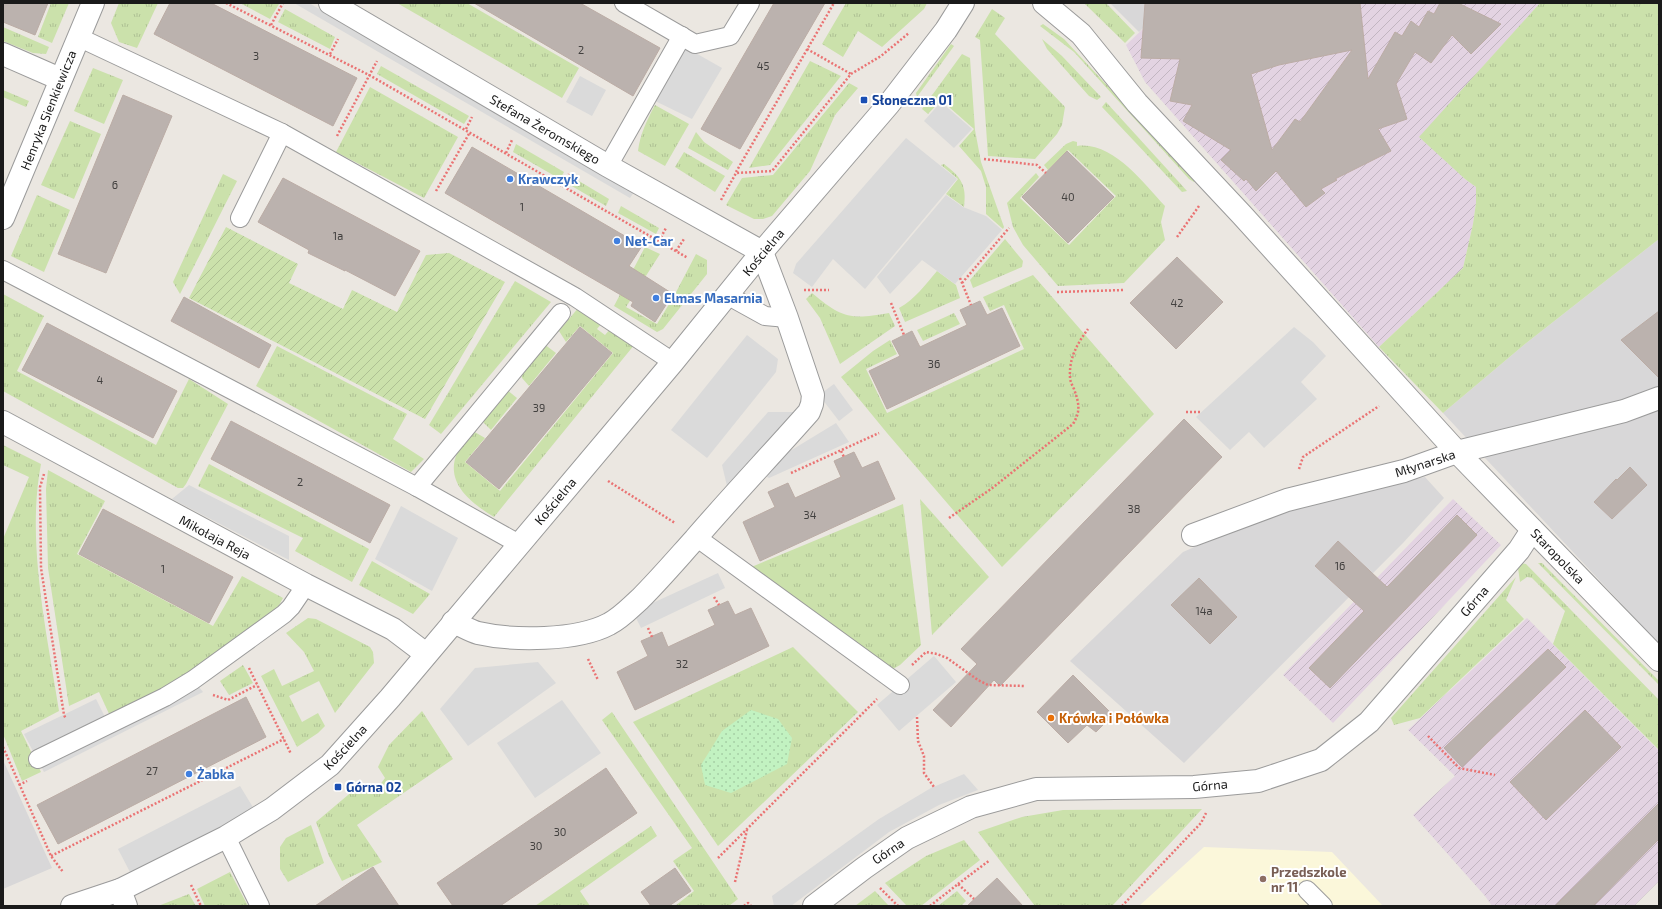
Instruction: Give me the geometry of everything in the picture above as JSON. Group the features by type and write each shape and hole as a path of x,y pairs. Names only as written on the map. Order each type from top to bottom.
{"street":[{"name":"Henryka Sienkiewicza","path":"3,218 93,3"},
{"name":"Stefana Żeromskiego","path":"330,3 608,166 762,252"},
{"name":"Kościelna","path":"72,906 123,898 272,809 330,765 390,698 673,362 762,252 889,104 946,30 963,3"},
{"name":"Staropolska","path":"1044,3 1080,34 1137,103 1242,215 1457,452 1659,660"},
{"path":"3,54 60,79"},
{"path":"453,622 477,633 507,638 549,637 578,634 607,625 623,615 663,576 696,537 804,418 812,404 812,395 788,318 762,252"},
{"name":"Młynarska","path":"1194,535 1287,500 1404,471 1457,452 1624,411 1659,398"},
{"name":"Mikołaja Reja","path":"3,422 306,585 393,629 426,654"},
{"name":"Górna","path":"814,906 907,838 971,808 1036,789 1194,786 1258,781 1321,760 1369,722 1519,550 1532,530"}],"lane":[{"path":"624,3 695,44 730,36 750,3"},
{"path":"608,166 682,36"},
{"path":"78,38 282,133 575,297 673,362"},
{"path":"240,218 282,133"},
{"path":"3,270 417,487 519,544"},
{"path":"727,295 765,316 788,318"},
{"path":"417,487 561,313"},
{"path":"696,537 900,685"},
{"path":"38,759 165,697 284,614 306,585"},
{"path":"226,837 260,906"},
{"path":"1307,890 1323,906"}],"path":[{"path":"226,3 330,54 369,75 466,129 688,258"},
{"path":"271,25 283,3"},
{"path":"736,173 834,3"},
{"path":"330,54 340,36"},
{"path":"807,49 851,74"},
{"path":"325,158 379,58"},
{"path":"466,129 474,115"},
{"path":"424,213 470,132"},
{"path":"506,153 513,138"},
{"path":"984,159 1037,165 1046,173"},
{"path":"562,185 570,172"},
{"path":"1177,236 1202,202"},
{"path":"659,241 667,226"},
{"path":"962,283 1009,228"},
{"path":"676,251 684,239"},
{"path":"960,278 971,305"},
{"path":"801,290 829,290"},
{"path":"1057,292 1125,290"},
{"path":"891,303 904,335"},
{"path":"949,518 991,489 1073,424 1079,414 1077,398 1070,378 1071,363 1073,353 1078,342 1088,329"},
{"path":"1287,500 1303,457 1385,402"},
{"path":"1186,412 1201,412"},
{"path":"788,475 880,433"},
{"path":"53,449 40,487 41,568 64,715 77,740"},
{"path":"841,451 844,457"},
{"path":"608,481 696,537"},
{"path":"714,597 719,605"},
{"path":"647,628 652,637"},
{"path":"239,646 291,754"},
{"path":"926,652 947,658 988,686 1025,686"},
{"path":"718,858 864,711"},
{"path":"917,716 918,741 924,756 924,773 934,787"},
{"path":"1428,736 1459,768 1495,775"},
{"path":"51,856 284,739"},
{"path":"3,746 51,856 63,872"},
{"path":"1122,906 1201,823 1223,784"},
{"path":"734,882 747,829"},
{"path":"930,906 990,860"},
{"path":"875,883 898,906"},
{"path":"958,884 974,899"},
{"path":"191,885 201,906"},
{"path":"744,906 748,903 751,906"}],"shaded area":[{"path":"294,3 309,3 634,192 630,198"},
{"path":"1110,3 1169,3 1139,32"},
{"path":"1170,3 1540,3 1420,137 1465,179 1476,187 1476,203 1473,224 1463,268 1379,347 1145,82 1126,45"},
{"path":"678,43 722,68 692,119 647,97"},
{"path":"580,76 606,90 592,116 566,102"},
{"path":"941,102 972,129 954,148 924,121"},
{"path":"906,138 957,179 865,289 833,259 812,287 793,273 796,264"},
{"path":"946,195 963,207 986,216 1002,230 955,284 922,260 890,294 877,277"},
{"path":"1659,239 1659,644 1443,413 1525,344"},
{"path":"1294,327 1313,342 1326,356 1301,382 1317,399 1264,448 1249,432 1230,450 1196,417"},
{"path":"747,335 778,359 776,372 707,458 671,430"},
{"path":"834,384 853,410 839,421 819,395"},
{"path":"768,412 794,412 727,486 722,465"},
{"path":"836,423 849,442 769,478 757,471"},
{"path":"1425,477 1444,498 1403,543 1184,763 1070,661 1183,552 1272,513"},
{"path":"189,485 289,536 289,560 172,499"},
{"path":"1453,499 1501,545 1333,723 1283,675"},
{"path":"401,506 458,538 432,591 375,559"},
{"path":"718,573 725,588 641,628 633,612"},
{"path":"1527,618 1659,751 1659,881 1634,906 1492,906 1485,896 1413,815 1455,776 1408,730"},
{"path":"934,656 956,682 899,731 877,705"},
{"path":"538,662 556,683 468,746 440,709 475,668"},
{"path":"193,680 203,692 44,772 24,734 96,699 109,725"},
{"path":"562,700 601,753 535,798 497,743"},
{"path":"3,760 52,868 3,889"},
{"path":"964,774 978,790 939,805 889,832 791,906 774,906 772,896 879,819 931,788"},
{"path":"240,786 254,809 131,874 118,849"},
{"name":"Przedszkole nr 11","path":"1204,847 1332,852 1383,906 1139,906"}],"green space":[{"path":"51,3 69,3 52,43 38,37"},
{"path":"119,3 158,3 137,48 119,42 111,23"},
{"path":"240,3 276,3 279,4 270,19"},
{"path":"397,3 467,3 579,68 562,98"},
{"path":"846,3 927,3 924,9 882,47 858,31 843,57 822,44"},
{"path":"1084,3 1106,3 1135,33 1125,43"},
{"path":"1540,3 1659,3 1659,239 1525,344 1443,413 1379,347 1463,268 1473,224 1476,203 1476,187 1465,179 1419,137"},
{"path":"285,9 335,37 330,49 278,22"},
{"path":"992,9 1005,18 995,34 1065,107 1062,125 1057,134 1035,159 988,156 980,40 975,37"},
{"path":"1043,24 1064,39 1195,180 1194,182 1189,179 1074,52 1040,26"},
{"path":"3,27 49,47 46,54 33,53 3,41"},
{"path":"1042,39 1062,56 1101,97 1097,100 1089,96 1047,49"},
{"path":"951,44 954,46 917,97 916,93"},
{"path":"962,54 970,58 975,130 981,162 1004,227 1003,229 986,214 986,187 981,171 959,146 974,129 941,100 928,114 922,109"},
{"path":"810,61 841,76 770,165 749,168"},
{"path":"381,66 469,116 464,124 377,74"},
{"path":"93,68 123,80 104,124 74,111"},
{"path":"849,83 858,88 835,115 810,171 772,216 763,219 754,219 726,205 742,178 773,175"},
{"path":"370,87 458,137 424,198 336,152"},
{"path":"3,90 29,101 26,107 3,97"},
{"path":"1106,102 1187,191 1182,192 1102,107"},
{"path":"655,105 689,124 665,166 638,151 642,133"},
{"path":"70,121 101,134 74,199 41,185"},
{"path":"696,132 704,142 733,162 728,170 688,148"},
{"path":"1073,141 1077,142 1077,146 1090,146 1103,150 1115,157 1137,176 1165,206 1161,222 1165,240 1124,283 1058,286 1023,245 1013,227 1007,203 1036,173 1039,177 1020,198 1069,245 1116,196 1068,150 1048,170 1044,165 1066,144"},
{"path":"516,144 564,172 560,179 513,152"},
{"path":"684,152 725,176 715,192 675,167"},
{"path":"944,164 955,173 962,182 965,193 964,207 946,194 958,179 941,165"},
{"path":"223,174 237,181 180,294 173,282"},
{"path":"574,178 609,199 606,206 570,185"},
{"path":"37,195 70,210 44,272 11,256"},
{"path":"621,206 659,228 656,234 618,213"},
{"path":"226,227 298,264 289,283 343,309 352,290 397,312 426,255 449,253 505,282 425,419 189,298"},
{"path":"1005,239 1023,261 1022,267 973,288 970,280"},
{"path":"645,247 660,254 626,307 657,324 674,296 696,254 707,260 707,274 663,329 657,332 614,306"},
{"path":"937,271 956,285 960,298 905,322 899,308 915,296"},
{"path":"1033,275 1154,414 1002,567 841,377 873,351 890,340 897,354 866,369 887,413 1024,349 1004,305 990,311 983,297"},
{"path":"515,281 551,302 441,434 429,425"},
{"path":"812,293 831,308 847,315 865,316 889,313 895,326 840,364 820,318 806,299"},
{"path":"3,294 44,316 17,371 156,445 189,379 228,404 183,488 178,488 3,391"},
{"path":"579,307 602,323 597,329 605,335 611,328 635,344 494,517 469,498 457,482 454,472 454,462 458,451 473,431 485,438 465,462 500,491 613,353 580,326 566,342 559,331"},
{"path":"954,313 960,324 923,341 917,330"},
{"path":"544,344 556,353 529,386 522,378 521,373"},
{"path":"277,346 407,414 393,439 424,459 411,472 256,386"},
{"path":"507,390 517,398 491,430 482,421"},
{"path":"3,445 41,464 37,494 37,556 44,619 59,711 21,731 41,772 22,781 3,734 3,539 29,477 3,465"},
{"path":"209,464 369,549 352,582 295,551 303,538 198,486"},
{"path":"48,470 105,501 77,554 213,626 242,576 283,598 277,609 184,676 110,716 99,692 69,706 48,568 46,489"},
{"path":"920,499 989,577 932,635"},
{"path":"903,504 921,645 900,665 893,669 749,568"},
{"path":"372,561 430,594 413,614 359,585"},
{"path":"1520,563 1526,564 1659,700 1659,750 1553,644 1565,611 1532,578 1527,577 1520,582 1518,568"},
{"path":"1538,563 1542,563 1659,681 1659,685"},
{"path":"1516,577 1506,600 1524,619 1420,718 1394,725 1391,718"},
{"path":"308,618 316,619 370,647 373,652 374,663 335,713 319,681 289,696 302,722 318,713 325,726 318,733 297,747 261,676 274,669 282,686 314,671 304,652 286,633"},
{"path":"793,647 858,712 718,846 633,722"},
{"path":"243,665 253,683 229,695 220,681"},
{"path":"751,710 778,719 792,738 787,764 731,793 705,785 701,765 722,731"},
{"path":"422,711 453,759 357,825 382,862 342,881 329,856 316,822 361,784 373,794 385,778 378,767 389,745"},
{"path":"612,712 738,899 729,906 675,906 694,891 673,861 692,848 602,720"},
{"path":"1202,809 1112,906 1035,906 978,832 1022,817 1063,810"},
{"path":"311,825 324,863 288,882 280,869 280,847 286,838"},
{"path":"651,826 657,836 580,891 590,906 535,906"},
{"path":"964,840 980,860 921,906 907,906 885,883 926,856"},
{"path":"230,872 248,906 205,906 197,889"},
{"path":"875,891 889,906 855,906"},
{"path":"957,891 966,901 961,906 938,906"},
{"path":"189,894 196,906 158,906"}],"building":[{"path":"3,3 48,3 35,35 3,22"},
{"path":"170,3 211,3 357,78 333,126 154,34"},
{"path":"474,3 580,3 660,48 633,96"},
{"path":"774,3 825,3 740,149 701,129"},
{"path":"1145,3 1360,3 1368,79 1395,32 1402,36 1411,21 1419,27 1428,11 1434,14 1440,3 1458,3 1501,24 1471,54 1452,35 1431,63 1415,52 1396,84 1407,119 1378,129 1391,151 1335,179 1337,180 1321,189 1325,193 1306,207 1276,171 1256,191 1246,179 1244,181 1221,160 1231,150 1183,121 1192,105 1170,101 1180,59 1141,58","holes":["1352,50 1300,122 1295,119 1272,150 1251,74 1279,65"]},
{"path":"123,95 172,116 106,273 58,254"},
{"path":"472,147 642,246 629,266 673,294 655,322 631,306 633,302 445,193"},
{"path":"1067,151 1114,197 1068,243 1022,197"},
{"path":"283,178 420,251 395,296 308,253 309,250 258,222"},
{"path":"1177,257 1223,302 1176,349 1130,303"},
{"path":"184,297 271,345 259,368 171,321"},
{"path":"980,301 987,315 1002,308 1020,346 887,409 869,371 900,356 892,341 912,331 920,347 967,325 960,310"},
{"path":"1659,311 1659,378 1621,340"},
{"path":"47,323 177,391 153,438 22,370"},
{"path":"580,327 612,353 499,489 466,462"},
{"path":"1184,419 1222,457 1000,686 994,680 951,727 933,710 977,664 961,649"},
{"path":"231,421 390,505 370,543 211,459"},
{"path":"854,452 862,468 878,461 895,499 760,561 743,522 775,507 768,492 788,483 795,498 841,477 834,461"},
{"path":"1630,467 1647,485 1612,519 1594,502"},
{"path":"103,509 233,577 209,623 79,554"},
{"path":"1457,515 1477,535 1330,688 1309,668 1364,611 1315,566 1338,541 1387,587"},
{"path":"1199,578 1237,617 1210,644 1171,605"},
{"path":"728,601 735,615 751,608 769,646 635,710 617,672 648,656 641,641 662,632 668,647 715,625 708,610"},
{"path":"1548,649 1566,667 1462,767 1444,748"},
{"path":"1073,675 1113,715 1096,732 1087,725 1068,743 1037,712"},
{"path":"246,697 266,737 58,844 37,805"},
{"path":"1585,710 1621,747 1546,820 1510,782"},
{"path":"606,768 637,813 500,906 453,906 437,883"},
{"path":"1659,803 1659,839 1593,906 1555,906"},
{"path":"373,867 399,906 315,906"},
{"path":"675,868 691,891 669,906 651,906 641,892"},
{"path":"997,878 1023,906 967,906"}],"place":[{"name":"Słoneczna 01","path":"864,100"},
{"name":"Krawczyk","path":"510,179"},
{"name":"Net-Car","path":"617,241"},
{"name":"Elmas Masarnia","path":"656,298"},
{"name":"Krówka i Połówka","path":"1051,718"},
{"name":"Żabka","path":"189,774"},
{"name":"Górna 02","path":"338,787"},
{"name":"Przedszkole nr 11","path":"1263,879"}]}
